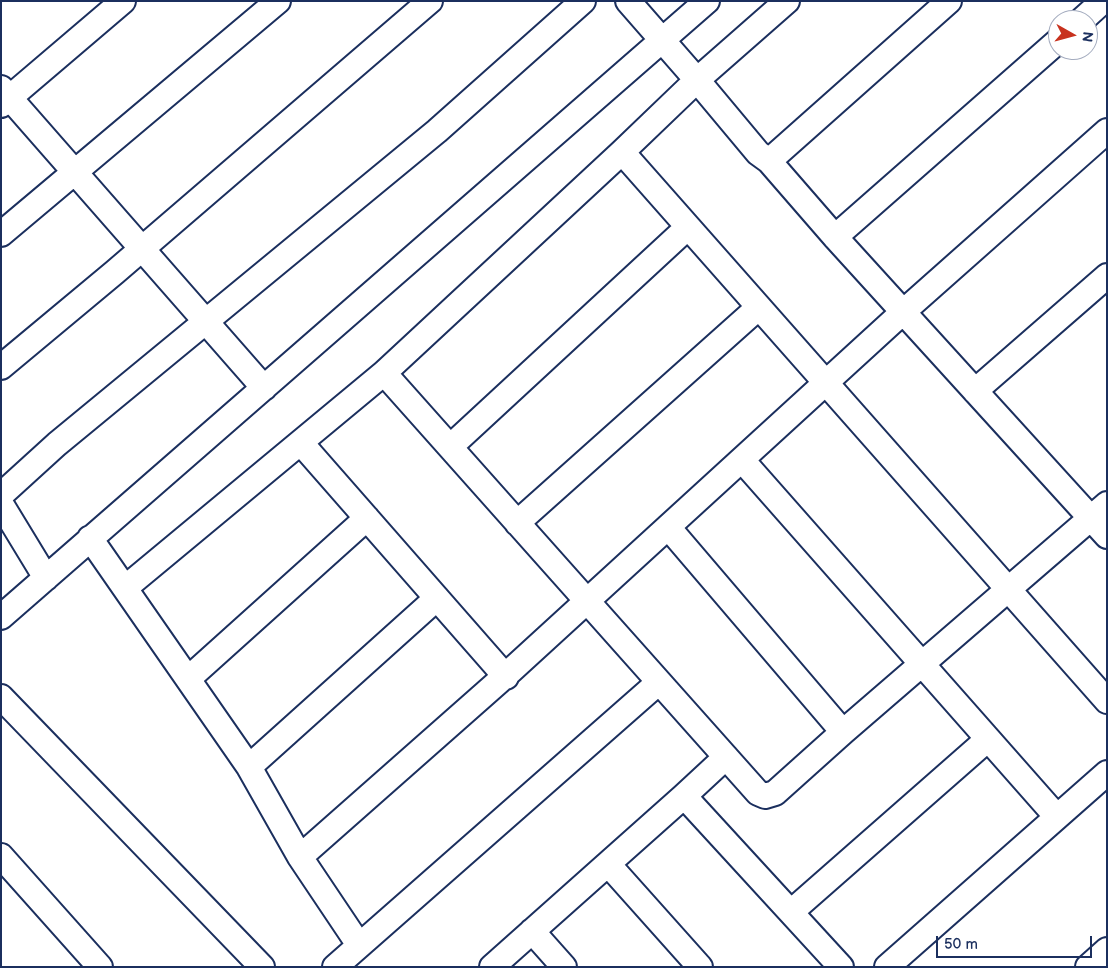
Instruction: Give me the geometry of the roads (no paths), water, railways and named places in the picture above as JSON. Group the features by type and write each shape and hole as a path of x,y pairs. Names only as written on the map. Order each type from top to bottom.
{"street":[{"path":"124,1 4,97 76,173 264,388"},
{"path":"1,234 76,173 278,1"},
{"path":"1,368 430,1"},
{"path":"1,494 58,444 437,131 583,1"},
{"path":"628,1 758,153 769,161 835,237 975,391 1099,511 1107,536"},
{"path":"1,617 706,1"},
{"path":"125,588 384,373 697,80 787,1"},
{"path":"769,161 949,1"},
{"path":"1093,10 1103,1"},
{"path":"835,237 1048,50"},
{"path":"300,857 506,677 903,312 1107,131"},
{"path":"622,152 1107,701"},
{"path":"450,447 688,227"},
{"path":"975,391 1107,276"},
{"path":"517,523 759,307"},
{"path":"384,373 758,793 765,796 775,793 1099,511"},
{"path":"301,442 506,677"},
{"path":"742,460 1057,817"},
{"path":"1,504 46,578"},
{"path":"188,678 367,518"},
{"path":"668,527 843,732"},
{"path":"90,538 249,767 300,857 359,945"},
{"path":"249,767 437,598"},
{"path":"335,967 659,682"},
{"path":"1,697 262,967"},
{"path":"791,912 988,739"},
{"path":"492,967 726,757"},
{"path":"888,967 1107,773"},
{"path":"684,796 840,967"},
{"path":"1,856 100,967"},
{"path":"608,864 700,967"},
{"path":"532,931 564,967"},
{"path":"1088,967 1107,950"}]}
